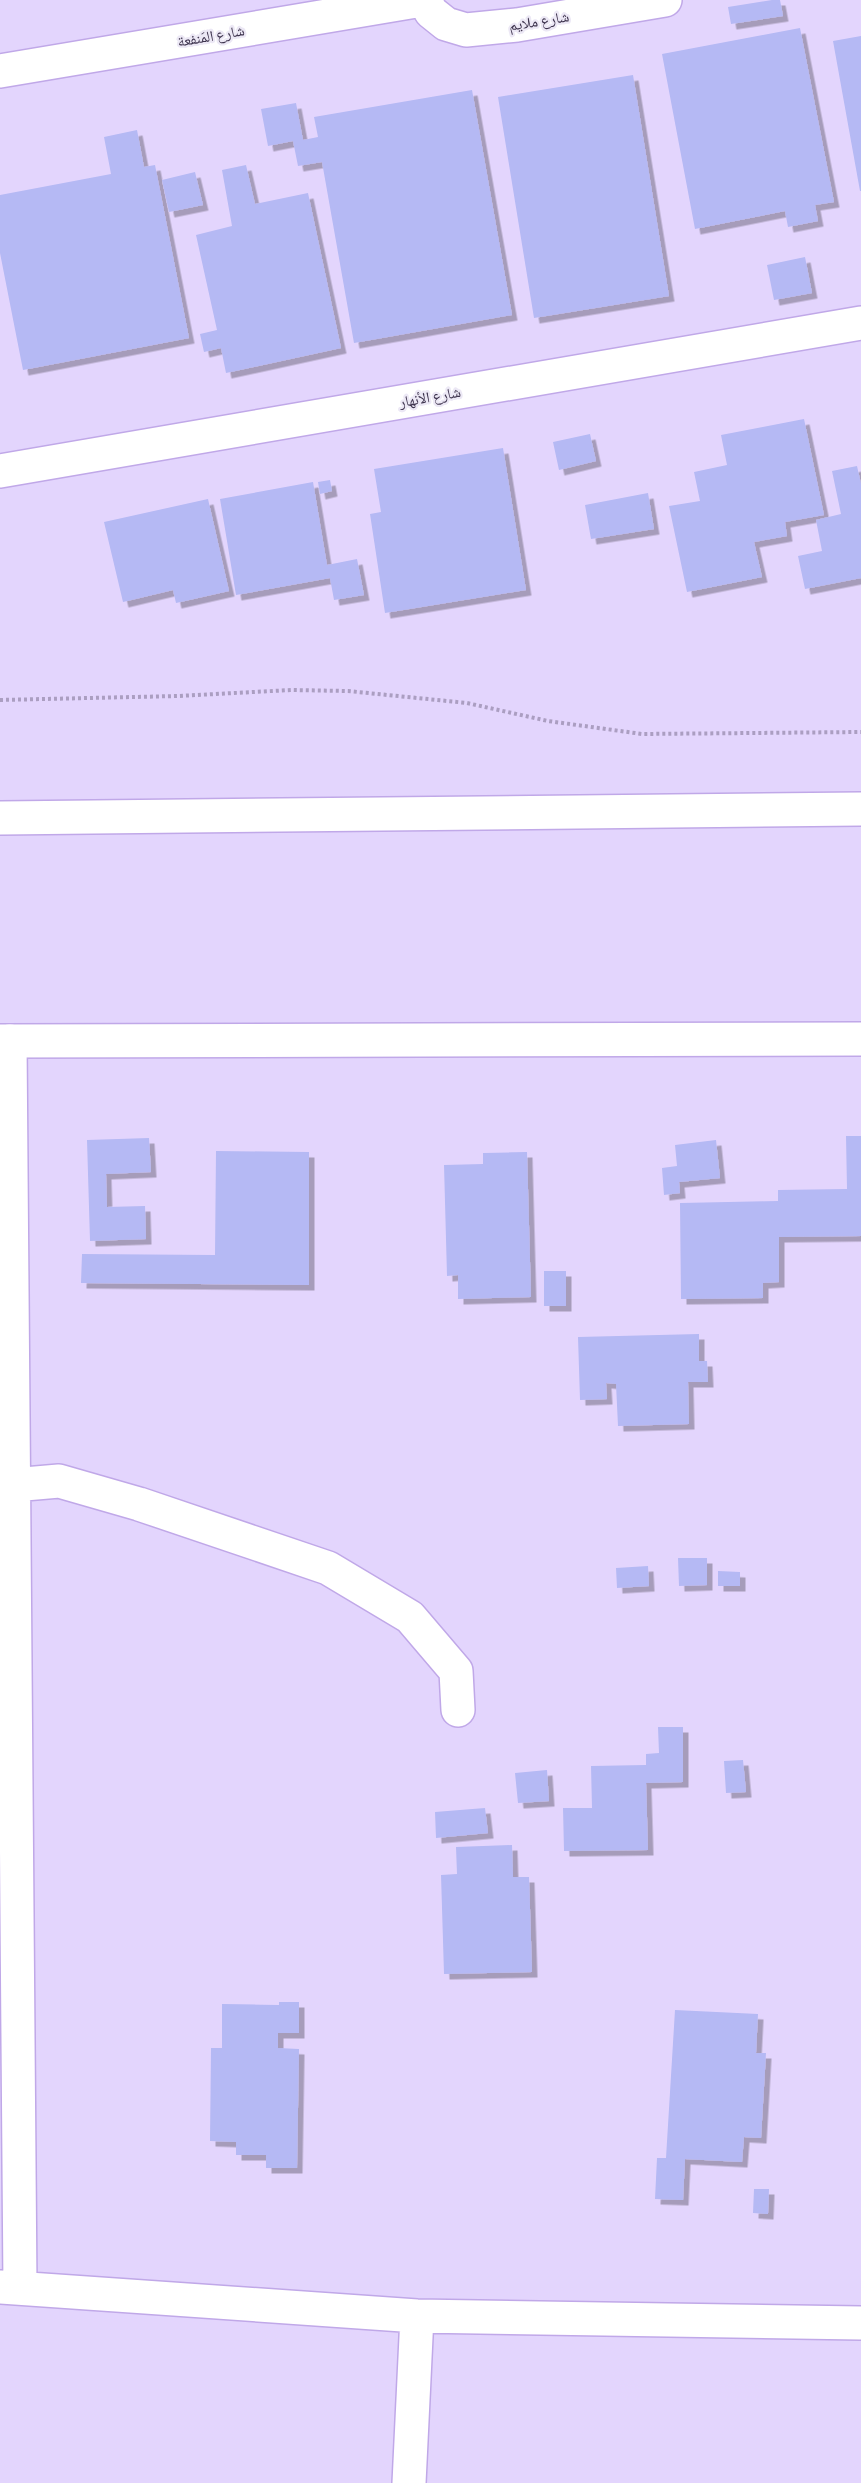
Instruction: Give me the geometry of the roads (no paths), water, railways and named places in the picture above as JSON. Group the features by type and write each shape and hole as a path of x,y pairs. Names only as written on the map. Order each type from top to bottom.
{"street":[{"name":"شارع ملايم","path":"423,0 431,12 446,24 466,30 517,25 665,0"},
{"name":"شارع المَنفعة","path":"0,71 423,0"},
{"name":"شارع الأنهار","path":"0,471 861,323"},
{"path":"0,818 553,810 861,809"},
{"path":"861,1039 5,1041 13,1485 10,2288 417,2316 861,2323"},
{"path":"13,1485 58,1481 139,1504 244,1542 328,1568 410,1617 456,1671 458,1710"},
{"path":"410,2483 417,2316"}]}
